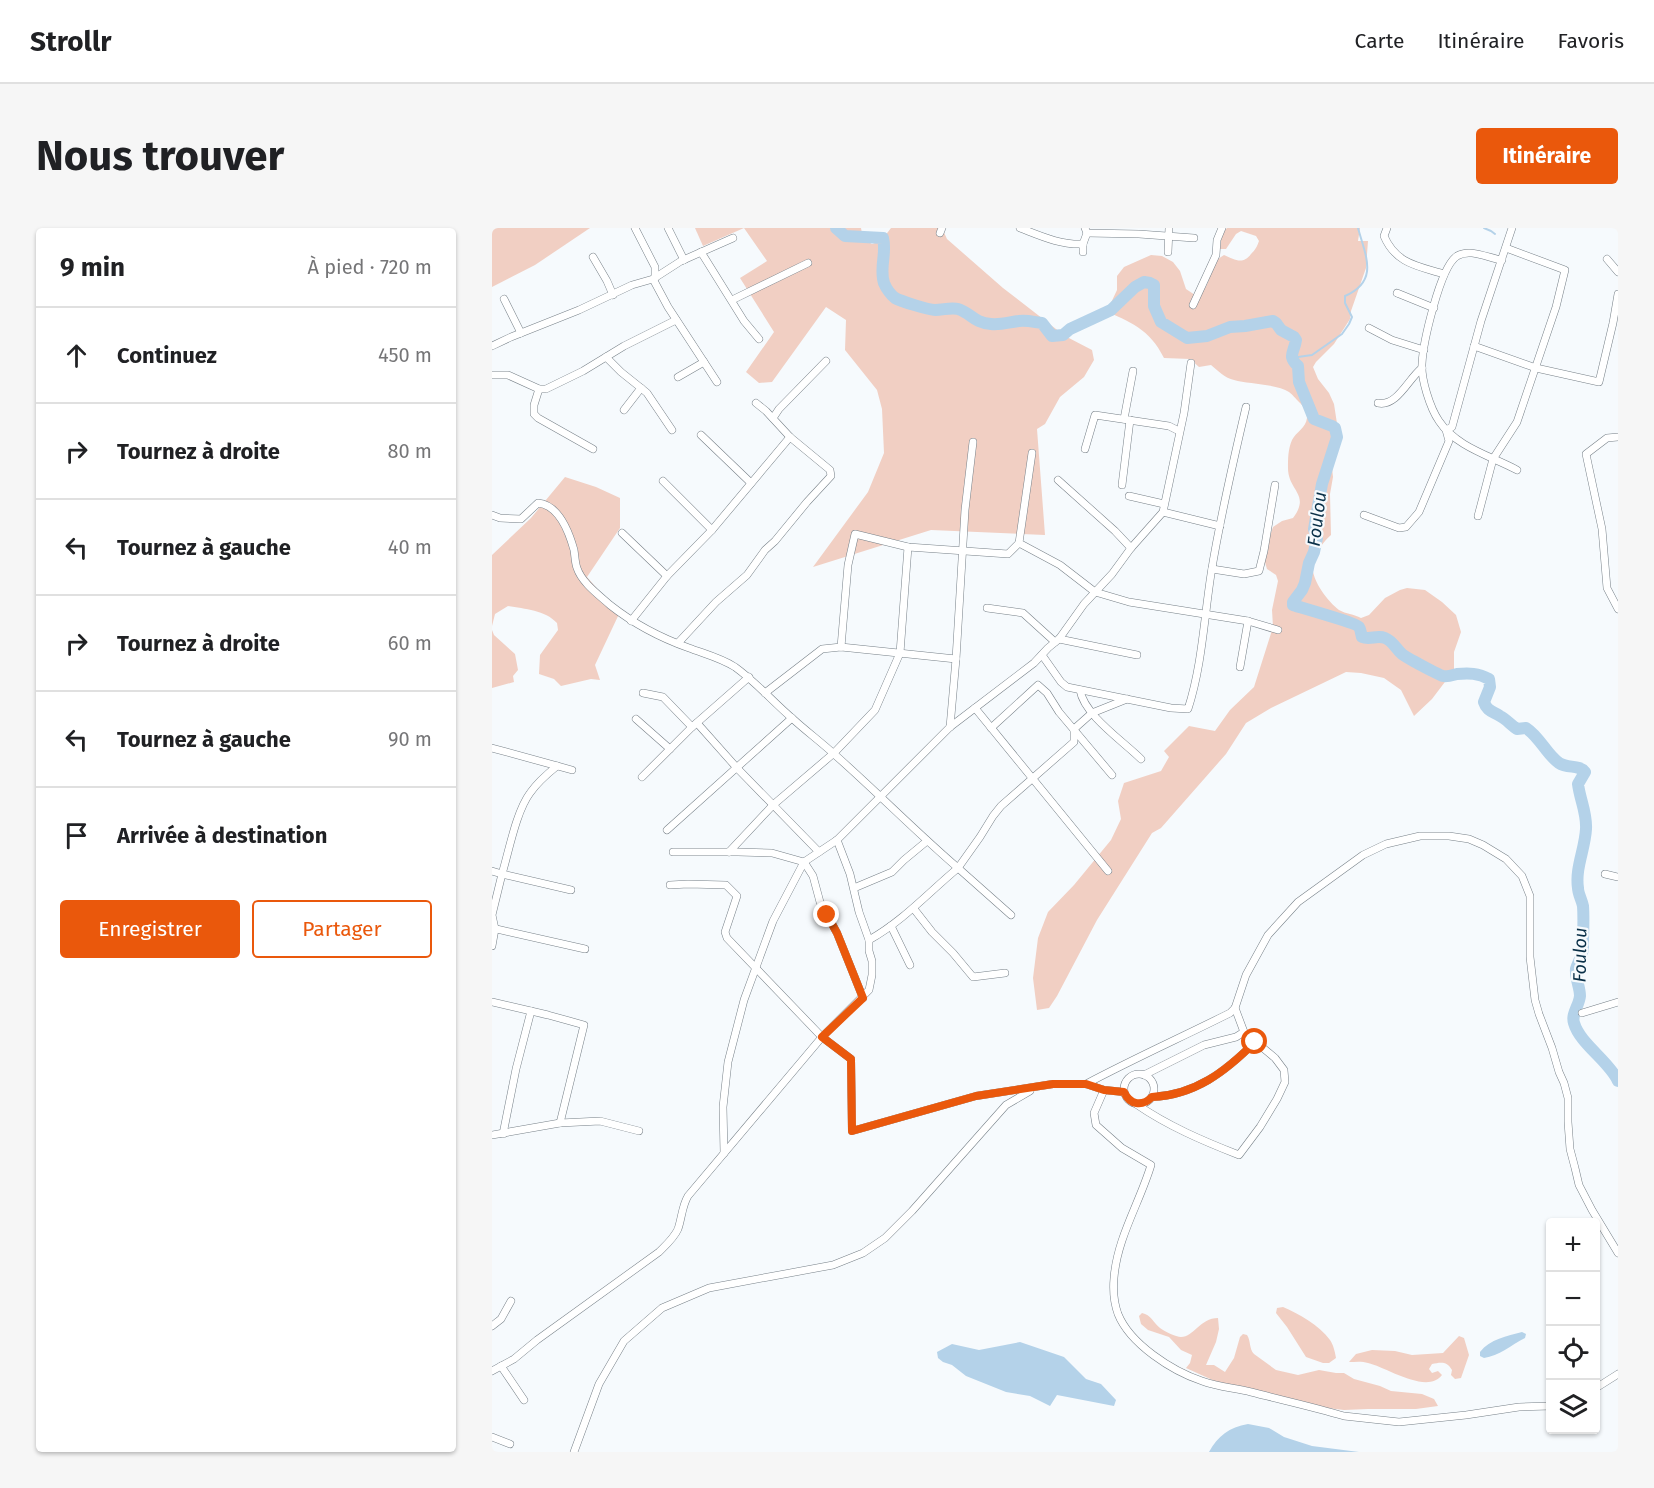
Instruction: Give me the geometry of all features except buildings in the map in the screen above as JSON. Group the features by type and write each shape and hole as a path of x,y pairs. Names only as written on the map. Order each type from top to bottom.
{"street":[{"path":"635,228 655,267 654,278 676,320 717,382"},
{"path":"668,228 684,260"},
{"path":"1020,228 1083,248 1086,230 1169,232 1194,238"},
{"path":"1193,305 1216,255 1217,240 1222,228"},
{"path":"1387,228 1384,236 1389,249 1408,263 1444,274"},
{"path":"1446,430 1452,427 1481,321 1512,228"},
{"path":"1168,252 1169,232"},
{"path":"492,346 632,285 654,278 684,260 733,238"},
{"path":"1478,516 1493,459 1517,422 1556,307 1565,270 1506,248"},
{"path":"702,252 744,321 759,339"},
{"path":"1364,515 1399,528 1406,527 1419,512 1448,445 1449,436 1430,403 1422,368 1439,284 1455,257 1468,252 1502,260"},
{"path":"593,256 613,295"},
{"path":"1607,259 1618,272"},
{"path":"732,300 808,262"},
{"path":"1396,293 1434,308"},
{"path":"1474,346 1536,368 1599,382 1616,324 1618,294"},
{"path":"504,299 520,333"},
{"path":"492,375 508,375 539,389 546,389 676,320"},
{"path":"1369,328 1392,340 1424,350"},
{"path":"606,357 647,393 672,430"},
{"path":"772,418 826,361"},
{"path":"678,377 704,362"},
{"path":"724,1153 723,1107 728,1062 744,1000 773,921 804,862 837,840 950,727 1034,663 1057,640 1164,508 1178,447 1191,363"},
{"path":"1378,403 1386,403 1397,397 1422,368"},
{"path":"1122,486 1127,419 1134,371"},
{"path":"624,411 641,388"},
{"path":"539,389 534,414 593,449"},
{"path":"678,643 716,602 747,575 765,550 831,476 830,470 790,437 756,403"},
{"path":"1042,655 1067,687 1171,708 1188,709 1199,659 1224,504 1246,407"},
{"path":"1085,449 1095,415 1169,426 1179,431"},
{"path":"1446,430 1463,442 1516,470"},
{"path":"701,435 751,483"},
{"path":"631,621 667,576 712,530 790,437"},
{"path":"1618,437 1607,438 1586,454 1602,529 1607,588 1618,609"},
{"path":"950,727 964,510 973,442"},
{"path":"841,647 848,565 855,534 908,547 1008,554 1019,543 1032,453"},
{"path":"1058,480 1131,548"},
{"path":"663,481 712,530"},
{"path":"1212,569 1244,574 1259,571 1275,485"},
{"path":"1129,496 1220,526"},
{"path":"492,515 500,518 521,519 538,503 550,507 558,514 570,538 577,568 583,579 610,605 650,632 718,658 749,677 1011,915"},
{"path":"622,533 667,576"},
{"path":"1019,543 1060,565 1095,592 1129,602 1248,621 1278,630"},
{"path":"729,852 773,805 834,753 875,710 900,653 908,547"},
{"path":"987,608 1023,613 1057,640 1137,655"},
{"path":"1240,667 1248,621"},
{"path":"765,693 822,649 841,647 956,659"},
{"path":"642,777 694,725 749,677"},
{"path":"991,728 1038,685 1047,693 1112,775"},
{"path":"1080,690 1081,699 1092,713 1141,759"},
{"path":"643,693 663,697 694,725 819,852"},
{"path":"869,940 914,909 958,868 1001,806 1074,742 1074,729 1092,713 1127,699"},
{"path":"975,708 1108,871"},
{"path":"667,830 792,718"},
{"path":"636,719 670,749"},
{"path":"492,748 572,770"},
{"path":"492,946 494,929 492,915 521,808 538,783 556,766"},
{"path":"1086,1084 1230,1013 1235,1008 1246,975 1268,935 1298,902 1363,855 1386,844 1420,836 1469,839 1506,859 1522,876 1530,896 1530,957 1533,989 1539,1014 1568,1098 1570,1149 1580,1185 1618,1253"},
{"path":"492,1371 514,1359 659,1252 672,1239 678,1228 683,1204 688,1196 822,1037 869,990 873,975 869,940 859,912 850,874 837,840"},
{"path":"854,888 892,872 927,841"},
{"path":"673,852 772,853 804,862 813,876 820,902 837,933 863,998"},
{"path":"492,871 571,890"},
{"path":"1605,874 1618,877"},
{"path":"670,885 726,885 737,896 725,932 727,938 822,1037 851,1059 852,1131 976,1096 1053,1084 1086,1084 1104,1090 1124,1092"},
{"path":"914,909 973,977 1005,973"},
{"path":"891,926 910,965"},
{"path":"494,929 585,949"},
{"path":"492,1002 584,1026 560,1123"},
{"path":"1582,1013 1618,1002"},
{"path":"1152,1097 1154,1090 1150,1078 1134,1074 1129,1077 1124,1092 1126,1098 1131,1102 1180,1131 1239,1155 1260,1127 1285,1082 1284,1070 1275,1058 1245,1032 1235,1008"},
{"path":"503,1134 531,1011"},
{"path":"1144,1075 1204,1045 1245,1032"},
{"path":"1136,1104 1152,1097 1176,1094 1201,1085 1237,1061 1255,1042"},
{"path":"574,1452 598,1384 624,1341 662,1308 709,1288 833,1264 863,1253 885,1238 912,1211 1006,1105 1038,1087"},
{"path":"1104,1090 1094,1113 1096,1125 1122,1148 1151,1165 1118,1255 1114,1290 1115,1303 1123,1323 1133,1337 1155,1356 1203,1382 1344,1416 1366,1419 1399,1422 1519,1407 1546,1406"},
{"path":"492,1135 560,1123 600,1121 639,1131"},
{"path":"492,1326 501,1319 511,1301"},
{"path":"501,1366 524,1400"},
{"path":"1600,1385 1618,1374"},
{"path":"492,1437 510,1444"}],"shaded area":[{"path":"492,228 590,228 535,265 492,287"},
{"path":"695,228 744,228 703,246"},
{"path":"744,228 861,228 863,239 872,244 881,241 891,228 942,228 947,239 1003,288 1065,336 1092,350 1094,360 1084,377 1060,397 1045,424 1037,429 1045,535 931,530 813,567 868,492 884,453 882,409 877,390 845,350 846,320 826,307 772,382 759,383 746,372 774,332 740,278 767,261"},
{"path":"1227,228 1360,228 1358,241 1368,241 1366,268 1350,319 1334,344 1313,367 1334,404 1338,430 1337,440 1330,450 1333,477 1330,494 1331,535 1320,547 1312,568 1324,595 1334,606 1361,618 1369,615 1385,598 1407,588 1425,590 1442,602 1456,615 1461,632 1454,652 1454,670 1432,699 1414,716 1401,690 1384,678 1346,672 1271,708 1246,723 1226,754 1161,828 1152,833 1097,920 1057,996 1049,1008 1037,1010 1033,978 1038,938 1048,912 1111,840 1121,819 1118,801 1124,783 1161,771 1169,757 1164,751 1189,726 1215,731 1230,710 1254,687 1273,627 1272,610 1278,581 1276,575 1267,569 1263,556 1273,527 1293,518 1300,503 1289,476 1288,458 1292,440 1306,421 1305,409 1284,389 1231,379 1211,365 1199,367 1190,359 1164,358 1145,333 1102,309 1109,307 1117,290 1117,276 1124,267 1151,255 1162,256 1173,262 1180,271 1186,289 1195,295 1206,287 1218,260 1224,255 1235,260 1245,260 1254,251 1259,241 1256,236 1241,231 1236,234 1226,249 1220,249 1222,233"},
{"path":"565,477 620,498 620,528 587,577 619,614 595,665 600,680 591,679 561,686 554,679 539,674 540,655 558,630 557,623 547,615 508,606 495,614 492,626 492,555 531,518"},
{"path":"492,630 494,635 515,654 518,670 513,676 514,682 492,688"},
{"path":"1283,1307 1315,1325 1331,1342 1336,1358 1329,1363 1323,1363 1306,1357 1276,1313 1277,1308"},
{"path":"1142,1313 1150,1317 1162,1329 1181,1337 1190,1334 1206,1321 1218,1318 1219,1329 1216,1342 1206,1365 1214,1365 1225,1372 1234,1358 1243,1334 1247,1335 1254,1354 1276,1370 1298,1375 1319,1370 1344,1373 1354,1379 1391,1391 1422,1394 1434,1399 1438,1406 1416,1409 1344,1410 1286,1403 1219,1383 1186,1368 1192,1355 1181,1350 1169,1337 1148,1330 1141,1324 1139,1316"},
{"path":"1459,1336 1464,1338 1469,1355 1461,1378 1455,1379 1451,1375 1450,1367 1444,1363 1432,1364 1429,1369 1432,1373 1438,1371 1442,1375 1427,1382 1406,1378 1366,1362 1349,1362 1356,1354 1372,1350 1395,1351 1412,1355 1443,1353"}],"water":[{"path":"1522,1332 1526,1334 1525,1338 1505,1350 1489,1357 1480,1356 1480,1352 1494,1341"},
{"path":"1020,1342 1064,1357 1086,1379 1101,1384 1116,1400 1114,1406 1057,1395 1050,1406 1030,1396 1006,1392 966,1376 938,1358 937,1352 952,1344 979,1350"},
{"path":"1248,1424 1269,1428 1284,1437 1312,1446 1359,1452 1209,1452 1225,1433 1235,1427"}],"waterway":[{"name":"Foulou","path":"836,228 845,236 883,238 884,283 895,298 932,310 958,309 985,323 1022,321 1042,323 1052,336 1063,335 1070,329 1111,310 1135,287 1144,282 1154,285 1154,306 1161,322 1187,338 1207,336 1230,327 1273,321 1281,330 1294,337 1296,340 1292,357 1298,366 1299,382 1314,419 1335,428 1337,437 1322,484 1314,529 1317,538 1314,552 1305,583 1293,605 1356,625 1360,628 1362,637 1385,638 1404,656 1443,676 1469,674 1489,679 1490,687 1484,702 1488,709 1517,729 1526,728 1559,763 1580,768 1585,772 1578,784 1586,829 1577,881 1583,906 1583,947 1576,969 1580,996 1573,1020 1582,1038 1608,1066 1618,1081"},
{"path":"1294,363 1298,357 1312,355 1342,334 1349,324 1352,317 1345,303 1345,296 1356,290 1362,283 1367,267 1358,228"},
{"path":"1484,228 1495,234"}],"route":[{"path":"827,915 837,933 863,998 822,1037 851,1059 852,1131 976,1096 1053,1084 1086,1084 1104,1090 1124,1092 1126,1098 1131,1102 1141,1104 1152,1097 1176,1094 1201,1085 1237,1061 1255,1042"}]}
